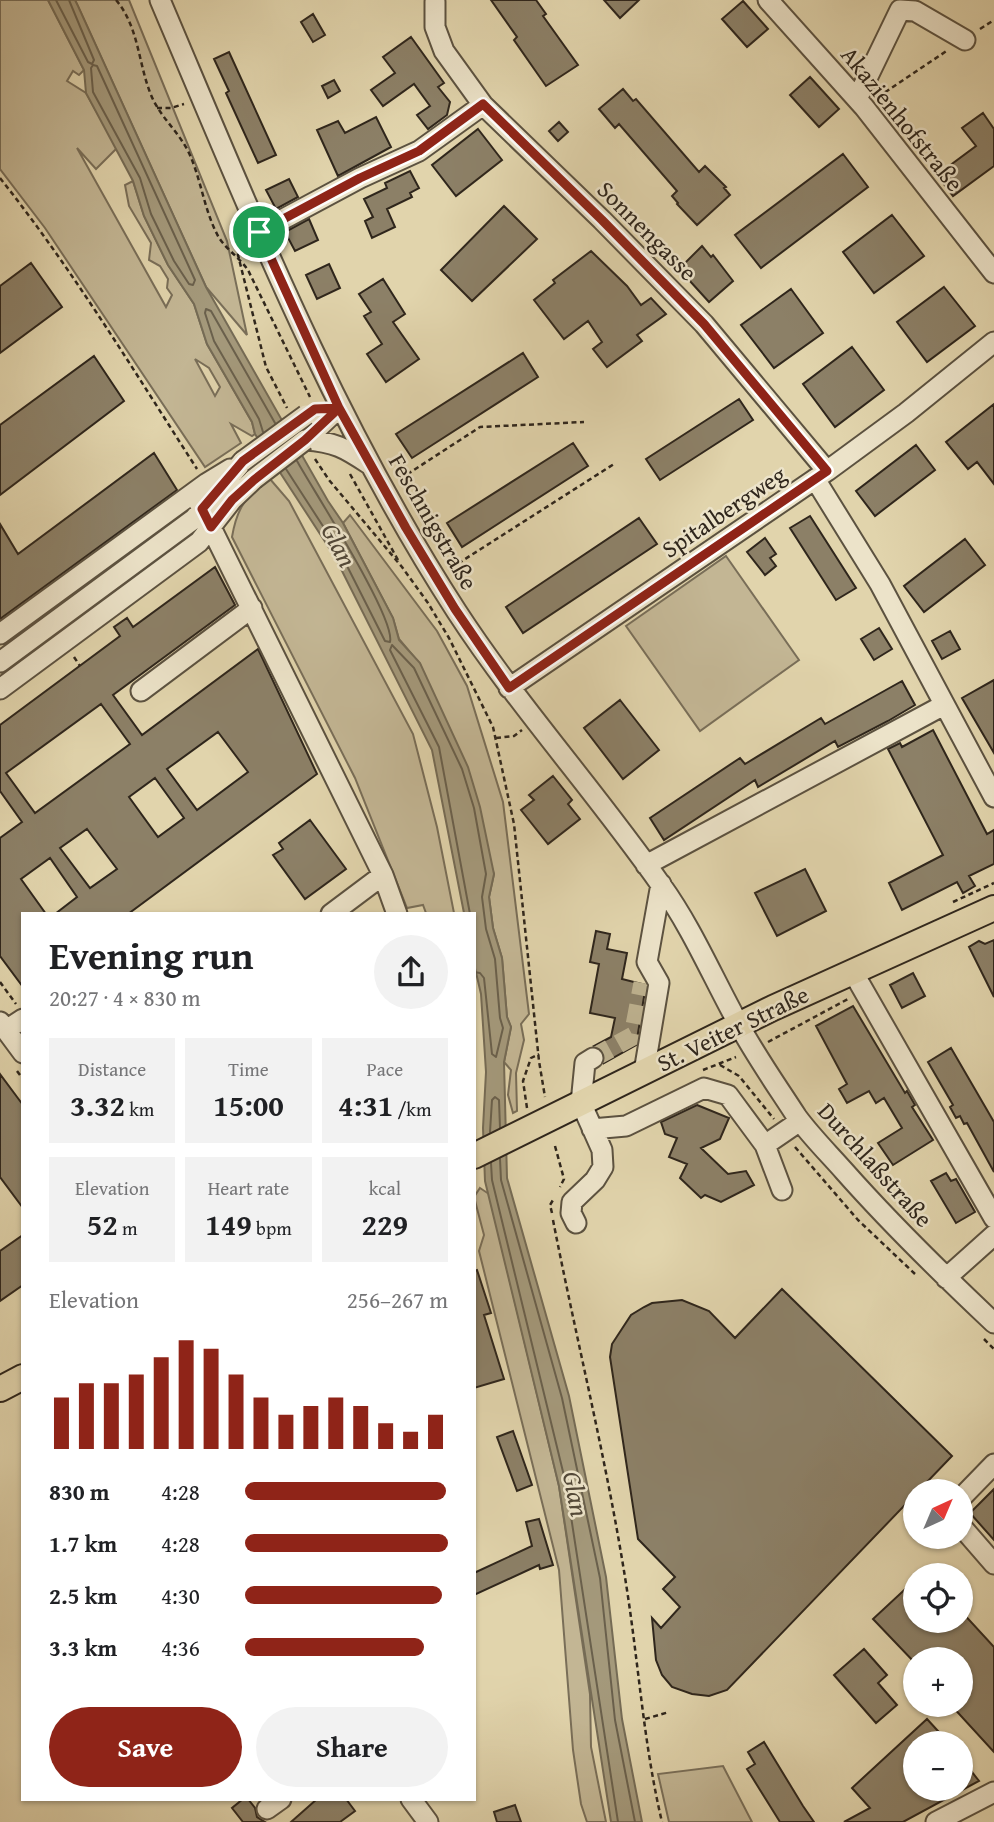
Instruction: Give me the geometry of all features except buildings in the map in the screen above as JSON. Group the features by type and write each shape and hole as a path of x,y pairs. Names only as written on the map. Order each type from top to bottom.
{"main road":[{"name":"St. Veiter Straße","path":"476,1155 738,1025 994,908"},
{"path":"0,1389 21,1378"}],"street":[{"name":"Feschnigstraße","path":"160,0 259,232 339,408 436,577 509,688 596,796 688,924 738,1025"},
{"name":"Akazienhofstraße","path":"768,0 860,103 994,273"},
{"name":"Sonnengasse","path":"435,2 435,27 444,51 483,104 704,324 821,475 994,797"},
{"path":"860,103 900,10 915,11 965,40"},
{"path":"259,232 360,178 419,151 483,104"},
{"name":"Spitalbergweg","path":"509,688 821,475 906,413 994,342"},
{"path":"0,634 201,495 297,413 339,408"},
{"path":"0,689 199,542 232,500 339,408"},
{"path":"305,440 332,442 373,467"},
{"path":"201,495 211,527 383,875 396,912"},
{"path":"0,662 194,519 201,495"},
{"path":"141,691 253,608"},
{"path":"646,864 944,705"},
{"path":"334,912 383,875"},
{"path":"643,983 661,884"},
{"path":"644,1072 659,983 647,962"},
{"path":"853,972 994,1218"},
{"path":"21,1019 3,1026 21,1050"},
{"name":"Durchlaßstraße","path":"738,1025 800,1121 859,1188 946,1278 994,1323"},
{"path":"576,1223 572,1202 595,1180 603,1167 602,1150 581,1103 585,1063 593,1058"},
{"path":"592,1129 626,1126 704,1088 727,1095 765,1145 782,1191"},
{"path":"765,1145 800,1121"},
{"path":"946,1278 994,1235"},
{"path":"973,1485 994,1464"},
{"path":"973,1540 994,1564"},
{"path":"936,1822 994,1792"},
{"path":"412,1801 428,1822"}],"path":[{"path":"116,0 131,20 142,69 157,108 188,150 215,232 222,243 238,255 248,270 306,391"},
{"path":"860,103 994,20"},
{"path":"157,108 171,108 186,103"},
{"path":"0,178 92,306 201,495"},
{"path":"238,255 267,367 297,413"},
{"path":"385,489 480,427 584,422"},
{"path":"315,458 348,505 428,603 449,638 493,727 514,824 546,1104"},
{"path":"436,577 614,464"},
{"path":"350,474 401,567"},
{"path":"496,738 514,736 536,722"},
{"path":"0,982 21,1009"},
{"path":"528,1114 523,1081 531,1058 539,1054"},
{"path":"555,1146 564,1179"},
{"path":"571,1176 564,1179 550,1205 605,1465 627,1590 650,1773 662,1822"},
{"path":"644,1720 669,1712"}],"shaded area":[{"path":"0,0 48,0 84,70 79,75 73,71 67,81 86,93 117,148 96,169 77,148 166,307 172,295 167,288 168,279 160,266 149,260 151,243 129,206 125,185 133,181 144,216 168,265 194,304 207,344 252,422 255,434 252,436 231,424 241,443 205,467 45,228 0,169","holes":["195,359 209,368 220,387 215,396"]},
{"path":"75,0 129,0 227,241 247,335 206,287"},
{"path":"270,479 289,501 413,734 437,827 454,912 426,912 423,905 407,908 355,778 232,537 240,510 255,491"},
{"path":"350,515 437,631 467,686 503,802 529,1014 521,1024 524,1040 516,1073 517,1111 513,1113 508,1095 511,1070 504,1062 511,1027 507,1017 502,958 493,928 489,897 494,874 420,664 399,639 393,618 343,523"},
{"path":"726,556 799,660 700,731 626,626"},
{"path":"480,1188 489,1194 559,1486 590,1694 591,1747 606,1822 587,1822 581,1804 573,1750 559,1570 479,1251 484,1235 476,1194"},
{"path":"723,1766 752,1822 669,1822 658,1774"}],"water":[{"name":"Glan","path":"48,0 75,0 206,287 343,523 393,618 399,640 420,663 468,767 480,807 494,874 489,897 493,928 502,958 507,1017 511,1027 504,1062 507,1178 569,1396 606,1577 622,1719 642,1822 611,1822 559,1486 485,1181 483,1128 486,1072 481,994 476,973 476,912 464,912 432,750 335,557 255,434 252,422 207,344 194,304 168,265 144,216 133,181 86,93 84,70"}],"tunnel":[{"path":"593,1058 633,1036 643,983"}],"route":[{"path":"259,232 339,408 232,500 211,527 202,509 243,461 315,409 339,408 455,609 509,688 827,471 704,324 483,104 419,151 360,178 259,232"}]}
